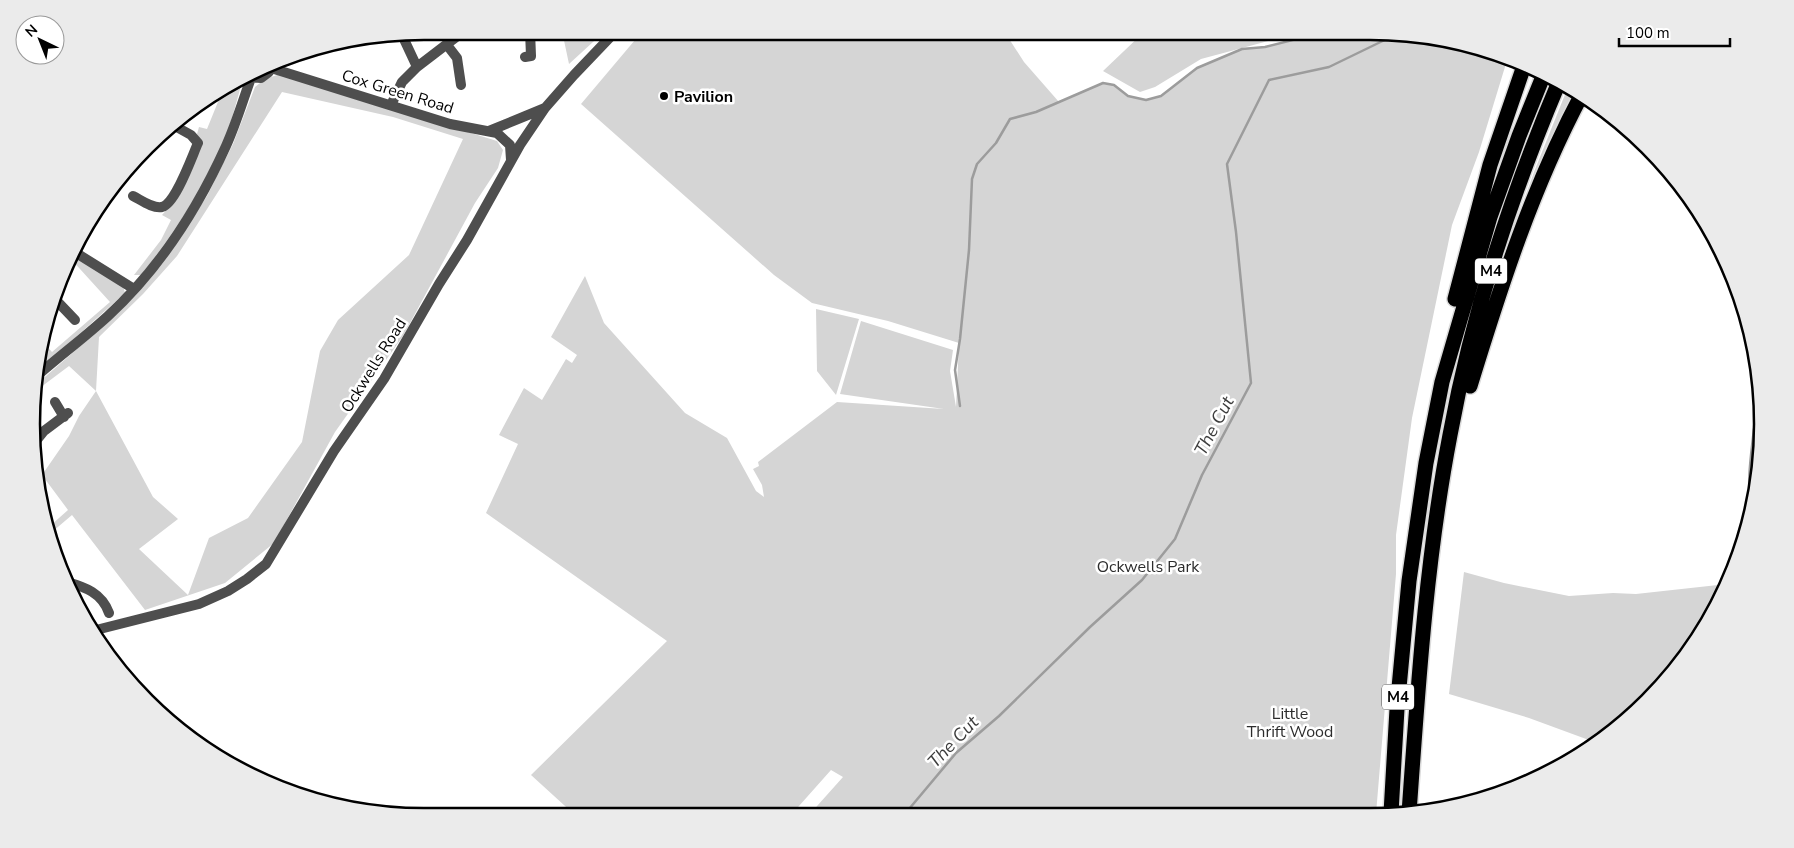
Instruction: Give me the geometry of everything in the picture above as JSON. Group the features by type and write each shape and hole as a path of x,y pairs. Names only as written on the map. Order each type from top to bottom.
{"highway":[{"name":"M4","path":"1391,807 1397,709 1409,581 1426,463 1442,382 1448,327 1490,165 1522,71"},
{"name":"M4","path":"1442,382 1490,217 1541,81"},
{"name":"M4","path":"1410,806 1418,686 1426,603 1456,404 1488,279 1522,178 1557,88"},
{"name":"M4","path":"1445,467 1499,289 1516,241 1546,168 1578,102"}],"street":[{"path":"391,105 402,82 417,67 453,40"},
{"path":"525,57 531,56 530,40"},
{"name":"Ockwells Road","path":"100,629 199,604 228,591 266,564 334,451 384,379 468,240 511,160 545,108 607,40"},
{"path":"405,41 417,67"},
{"path":"447,45 457,58 460,85"},
{"name":"Cox Green Road","path":"277,69 450,124 497,133 510,146 511,160"},
{"path":"256,79 266,76 267,74"},
{"path":"44,370 108,316 170,244 203,194 227,144 249,82"},
{"path":"489,131 545,108"},
{"path":"133,196 152,206 161,207 169,203 186,171 198,142 192,135 179,128"},
{"path":"80,255 134,288"},
{"path":"59,304 75,320"},
{"path":"40,435 66,415 55,402"},
{"path":"75,584 97,594 110,606"}],"green space":[{"path":"564,40 595,40 569,64"},
{"name":"Ockwells Park","path":"635,40 1010,40 1024,62 1059,102 1103,83 1114,85 1128,96 1146,100 1161,96 1197,68 1242,49 1265,47 1293,40 1370,40 1420,43 1469,53 1506,65 1479,152 1452,225 1412,418 1396,535 1396,574 1377,808 815,808 843,777 831,770 797,808 567,808 531,775 667,641 486,513 518,444 499,435 524,388 542,400 566,359 572,363 577,355 551,337 585,276 604,323 685,413 727,438 756,491 764,497 762,485 753,469 759,466 758,462 837,402 944,409 840,394 861,321 953,350 950,371 956,407 959,343 888,321 812,303 774,275 581,104"},
{"path":"1136,40 1272,40 1201,59 1155,87 1140,92 1103,71"},
{"path":"280,74 497,141 503,150 498,168 475,203 403,336 335,432 274,543 225,583 145,610 72,515 55,530 53,523 68,510 43,474 69,436 79,416 96,391 69,366 42,386 43,379 108,322 174,247 207,196 233,144 255,87 265,79","holes":["282,92 393,117 463,139 409,255 338,320 320,351 302,442 248,518 209,538 188,595 139,549 178,519 153,497 96,391 99,337 143,294 177,256"]},
{"path":"241,87 225,137 205,180 186,213 153,260 141,275 134,275 161,240 171,220 162,215 170,206 201,142 197,134 199,127 207,129 219,100"},
{"path":"1565,93 1574,99 1513,233 1534,172"},
{"path":"78,258 123,286 125,293 44,365 47,347 52,352 110,302 75,264"},
{"path":"816,309 859,319 836,395 817,371"},
{"path":"1464,572 1504,583 1569,596 1613,593 1636,594 1718,585 1703,616 1675,658 1659,677 1623,713 1588,740 1529,718 1449,694"}],"waterway":[{"path":"960,406 955,370 969,250 972,179 977,164 996,143 1010,119 1036,112 1103,83 1114,85 1128,96 1146,100 1161,96 1197,68 1242,49 1265,47 1293,40"},
{"name":"The Cut","path":"910,808 956,753 999,716 1090,627 1142,580 1175,539 1202,475 1251,383 1236,232 1227,164 1269,80 1329,67 1384,41"},
{"path":"1749,485 1754,431"}],"place":[{"name":"Pavilion","path":"664,96"}],"park label":[{"name":"Little Thrift Wood","path":"1290,722"}]}
